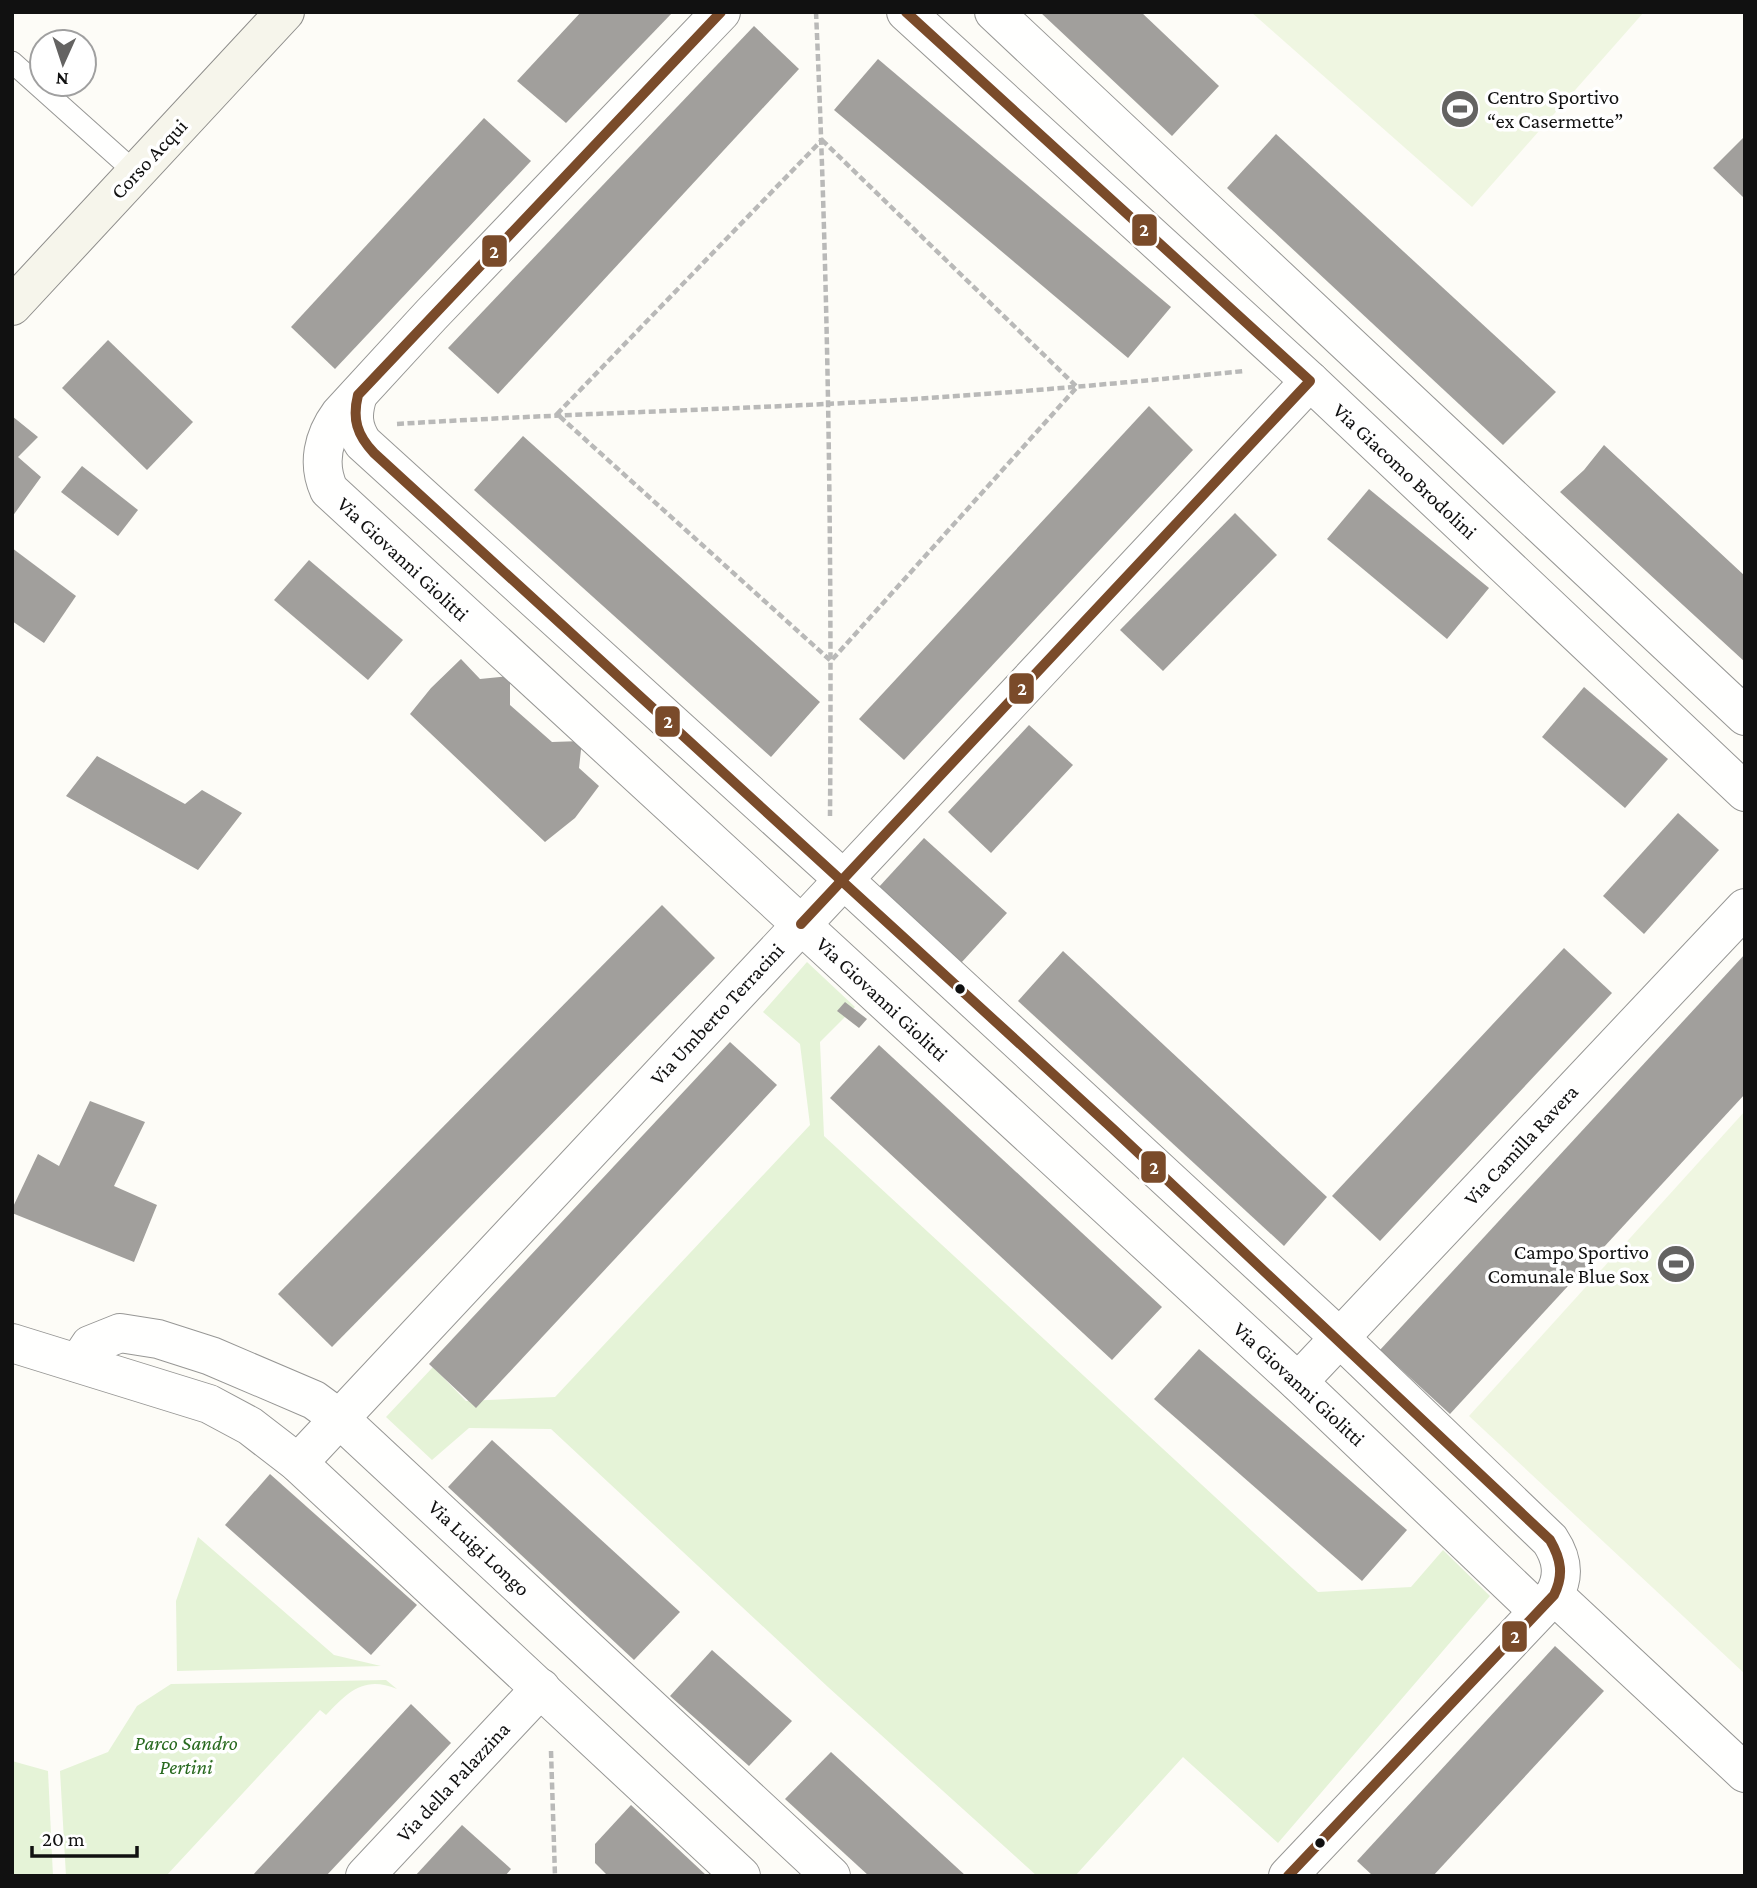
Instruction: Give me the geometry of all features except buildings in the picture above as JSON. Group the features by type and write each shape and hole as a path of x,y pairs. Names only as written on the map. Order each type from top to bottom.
{"street":[{"name":"Corso Acqui","path":"12,306 285,12"},
{"name":"Via Giovanni Giolitti","path":"721,12 333,424 325,442 323,472 334,497 1298,1382 1550,1598 1745,1773"},
{"name":"Via Giacomo Brodolini","path":"906,12 1310,381 1745,793"},
{"path":"994,12 1745,716"},
{"name":"Via Umberto Terracini","path":"298,1464 1310,381"},
{"path":"358,395 354,420 358,436 363,443 843,879 1340,1338 1557,1549 1562,1569 1550,1598 1288,1876"},
{"name":"Via Camilla Ravera","path":"1298,1382 1745,908"},
{"name":"Via Luigi Longo","path":"78,1363 90,1345 120,1334 158,1339 211,1356 314,1400 340,1419 831,1876"},
{"path":"12,1343 209,1404 250,1426 298,1464 741,1876"},
{"name":"Via della Palazzina","path":"365,1876 541,1688"}],"lane":[{"path":"12,62 136,173"}],"path":[{"path":"816,12 831,662 830,820"},
{"path":"821,140 1077,387"},
{"path":"557,414 821,140"},
{"path":"396,424 557,414 826,404 1077,387 1252,371"},
{"path":"831,662 1077,387"},
{"path":"557,414 831,662"},
{"path":"551,1744 555,1876"}],"green space":[{"name":"Centro Sportivo “ex Casermette”","path":"1251,12 1644,12 1472,207"},
{"path":"807,962 855,1007 820,1042 824,1136 1318,1592 1411,1587 1443,1550 1490,1596 1278,1843 1183,1757 1075,1876 1037,1876 828,1687 551,1429 469,1428 432,1460 386,1417 433,1367 466,1401 555,1397 810,1125 800,1044 763,1012"},
{"name":"Campo Sportivo Comunale Blue Sox","path":"1745,1111 1745,1674 1469,1416"},
{"name":"Parco Sandro Pertini","path":"198,1537 334,1655 381,1666 177,1671 176,1601"},
{"name":"Parco Sandro Pertini","path":"386,1680 397,1689 385,1685 366,1685 349,1693 326,1715 320,1710 166,1876 66,1876 60,1771 108,1752 137,1706 171,1684"},
{"path":"12,1761 48,1771 53,1876 12,1876"}],"transit line":[{"name":"2","path":"721,12 358,395 357,426 363,440 374,453 1113,1129 1550,1540 1560,1567 1554,1595 1288,1876"},
{"name":"2","path":"801,924 1310,381 906,12"}],"place":[{"name":"Centro Sportivo “ex Casermette”","path":"1460,109"},
{"name":"Campo Sportivo Comunale Blue Sox","path":"1676,1264"}]}
